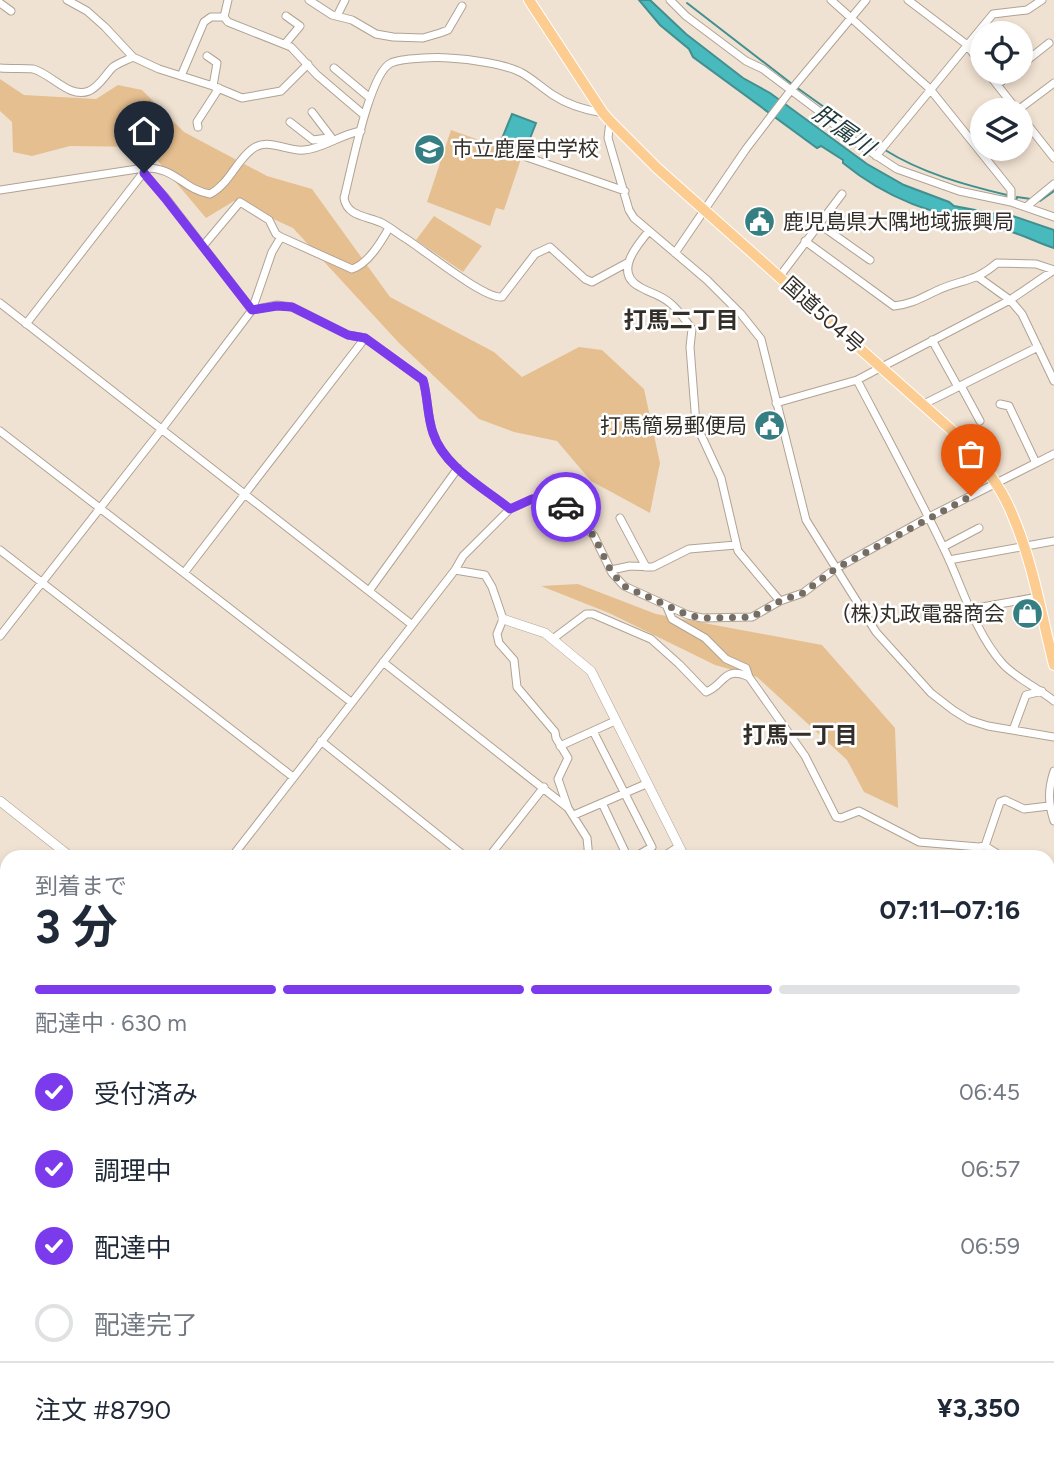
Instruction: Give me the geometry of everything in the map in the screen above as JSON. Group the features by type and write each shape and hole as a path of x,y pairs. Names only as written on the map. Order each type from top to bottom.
{"highway":[{"name":"国道504号","path":"529,0 607,117 657,168 924,404 980,461 1012,512 1024,546 1054,665"}],"street":[{"path":"67,0 87,11 133,57 242,98 250,99 281,91 308,64"},
{"path":"224,17 228,0"},
{"path":"309,0 376,34 423,38 448,30 462,6"},
{"path":"337,16 345,0"},
{"path":"831,0 930,89 1011,190 1011,202"},
{"path":"675,253 789,93 866,0"},
{"path":"908,0 970,49"},
{"path":"876,156 993,13 1027,10 1042,0"},
{"path":"672,1 736,54 763,69 789,93 897,169 959,191 1026,206 1054,217"},
{"path":"0,3 11,11"},
{"path":"285,44 300,26 286,16"},
{"path":"181,76 204,22 212,17 224,17"},
{"path":"224,17 228,22 285,44 364,115"},
{"path":"1033,56 1049,43"},
{"path":"198,127 197,122 216,87 217,63 207,56"},
{"path":"0,68 33,69 67,89 79,92 89,91 114,67 133,57"},
{"path":"649,231 634,248 627,263 592,282 585,279 550,247 535,254 508,291 497,298 384,224 352,212 345,204 344,198 364,115 383,70 391,62 446,58 521,72 553,96 607,117 608,138 629,210 634,218 675,253 727,300 761,339 806,520 876,632 931,693 969,720 1054,737"},
{"path":"334,68 370,98"},
{"path":"1033,100 1054,83"},
{"path":"997,85 1007,98"},
{"path":"312,112 333,138"},
{"path":"290,122 313,140 361,131"},
{"path":"1033,131 1054,158"},
{"path":"0,190 159,168 199,192 210,194 220,188 250,150 259,145 306,150 333,138"},
{"path":"518,154 625,191"},
{"path":"144,171 252,310"},
{"path":"26,324 144,171"},
{"path":"1026,206 1054,184"},
{"path":"780,276 842,194"},
{"path":"203,246 240,202 269,220 276,234 281,237 352,269 360,266 381,242 389,228"},
{"path":"819,223 870,260"},
{"path":"0,636 252,310 272,252 281,237"},
{"path":"805,241 894,306 919,301 933,292 978,277 997,262 1036,264 1054,270"},
{"path":"627,263 635,285 670,303 692,328 690,347 696,424 721,478 736,545 755,574 780,601"},
{"path":"776,403 857,380 1010,300 1054,270"},
{"path":"978,277 1010,300 1022,314 1054,382"},
{"path":"0,303 411,624"},
{"path":"252,310 277,306 292,307 348,335 365,338 423,380 426,410 443,454 510,509"},
{"path":"184,573 365,338"},
{"path":"932,340 980,421"},
{"path":"924,404 1038,346"},
{"path":"857,380 929,517 988,643 1002,663 1015,675 1054,701"},
{"path":"1000,404 1009,406 1036,463"},
{"path":"0,431 351,702"},
{"path":"237,850 455,570 463,556 510,509 532,499 568,507 594,536 611,570 624,586 667,607 702,618 752,617 780,601 803,593 835,569 929,517 1054,454"},
{"path":"369,591 458,468"},
{"path":"620,518 646,567"},
{"path":"943,547 979,528"},
{"path":"949,560 1054,541"},
{"path":"611,570 630,566 653,567 688,549 736,545"},
{"path":"0,550 293,777"},
{"path":"455,570 485,575 492,587 503,619 497,634 499,643 514,660 517,687 555,732 568,758 558,779 568,808"},
{"path":"971,609 1038,597"},
{"path":"667,607 672,620 705,638 726,659 746,668 749,677 805,756 836,817 841,818 859,811 919,842 985,846 991,850"},
{"path":"554,638 586,614 593,614 651,639 706,692 712,690 726,675 736,673 749,677"},
{"path":"503,619 554,638 591,671 680,850"},
{"path":"383,662 568,808 587,838 588,850"},
{"path":"1013,730 1027,695 1042,691"},
{"path":"560,746 615,721"},
{"path":"593,731 652,847 646,850"},
{"path":"321,741 457,850"},
{"path":"1054,771 1049,790 1049,806 1054,821"},
{"path":"574,816 646,783"},
{"path":"494,850 544,787"},
{"path":"985,846 1000,802 1005,800 1024,809 1049,806"},
{"path":"0,801 62,850"},
{"path":"602,803 626,850"},
{"path":"673,850 678,847"}],"shaded area":[{"path":"0,79 24,95 96,99 118,85 142,90 184,132 267,176 312,189 390,297 494,352 522,377 579,347 602,350 644,389 660,463 650,513 591,481 557,441 514,432 479,419 399,343 293,228 234,201 206,218 146,147 70,146 32,156 13,152 12,122 0,111"},
{"path":"451,130 507,150 506,155 521,159 504,210 496,208 490,226 427,202"},
{"path":"434,216 482,246 463,272 416,240"},
{"path":"578,584 656,614 822,645 895,728 898,808 864,792 847,760 757,677 715,665 609,613 541,586"}],"water":[{"path":"639,0 650,0 686,34 743,78 770,93 867,164 904,185 954,206 1010,215 1054,230 1054,248 1014,233 921,207 882,190 843,163 843,160 821,146 817,148 693,57 689,49 660,25"},
{"path":"512,114 536,123 525,151 501,141"}],"waterway":[{"path":"687,3 792,84"},
{"name":"肝属川","path":"796,87 880,147"},
{"name":"肝属川","path":"885,150 944,177 1007,195"},
{"path":"1040,201 1054,191"},
{"path":"1016,202 1017,197 1031,199"}],"way so far":[{"path":"566,507 594,536 612,573 624,586 688,615 702,618 752,617 780,601 803,593 835,569 971,496"}],"place":[{"name":"市立鹿屋中学校","path":"429,149"},
{"name":"鹿児島県大隅地域振興局","path":"760,222"},
{"name":"打馬簡易郵便局","path":"770,426"},
{"name":"(株)丸政電器商会","path":"1028,614"}],"district":[{"name":"打馬二丁目","path":"681,320"},
{"name":"打馬一丁目","path":"800,735"}],"route":[{"path":"144,173 252,310 277,306 292,307 348,335 365,338 423,380 426,410 436,441 443,454 458,468 510,509 532,499 566,507"}]}
